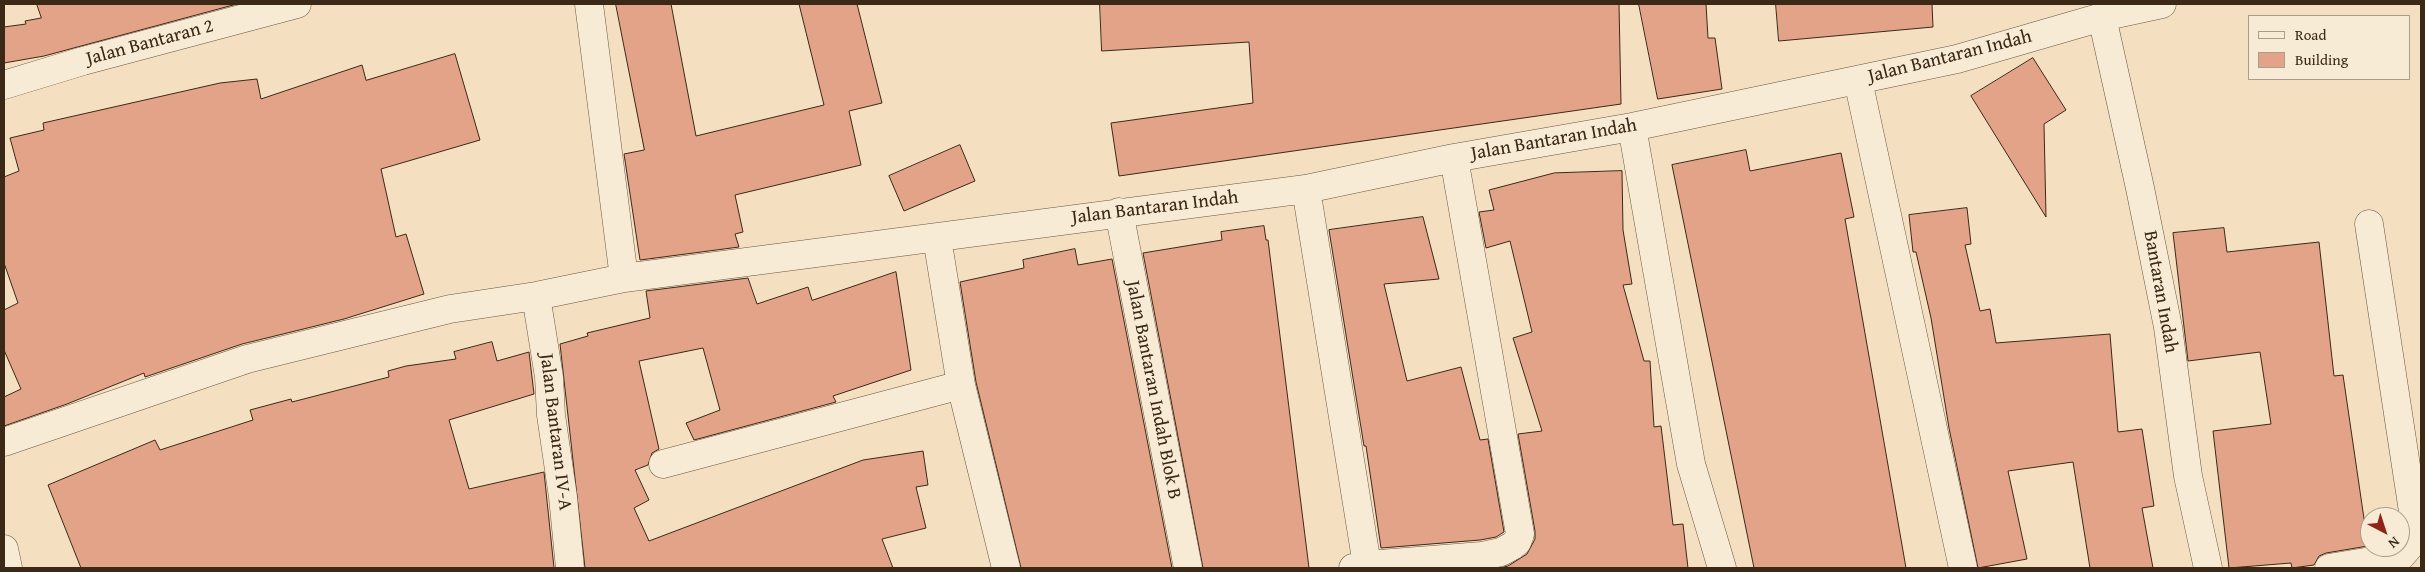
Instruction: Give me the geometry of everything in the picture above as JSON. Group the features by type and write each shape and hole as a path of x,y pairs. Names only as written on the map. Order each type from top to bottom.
{"street":[{"name":"Jalan Bantaran 2","path":"4,86 83,61 297,4"},
{"path":"589,4 624,278"},
{"name":"Jalan Bantaran Indah","path":"4,442 247,359 450,309 536,296 624,278 1306,188 1454,158 1632,127 1957,59 2102,17 2162,4"},
{"name":"Bantaran Indah","path":"2102,17 2140,188 2166,318 2188,476 2208,568"},
{"path":"1858,80 1963,568"},
{"path":"1632,127 1691,464 1722,568"},
{"path":"1306,188 1360,567 1482,556 1501,552 1512,546 1517,542 1520,534 1454,158"},
{"name":"Jalan Bantaran Indah Blok B","path":"1119,212 1188,568"},
{"path":"2329,568 2400,556 2414,541 2416,532 2370,224"},
{"path":"937,238 961,385 1006,568"},
{"name":"Jalan Bantaran IV-A","path":"536,296 549,377 551,415 563,497 570,568"},
{"path":"663,464 961,385"},
{"path":"4,549 8,568"}],"building":[{"path":"37,4 237,4 44,56 4,63 4,27 26,24 25,21 41,18"},
{"path":"616,4 671,4 696,136 824,105 799,4 857,4 882,103 849,111 861,165 735,195 743,232 735,234 739,247 640,260 624,154 644,150"},
{"path":"1100,4 1619,4 1621,104 1119,176 1111,123 1253,103 1249,42 1102,51"},
{"path":"1639,4 1706,4 1708,38 1715,38 1722,89 1658,99"},
{"path":"1776,4 1932,4 1933,27 1779,41"},
{"path":"455,54 480,140 381,169 396,237 406,234 424,294 344,319 242,344 145,377 144,373 67,404 4,426 4,397 21,389 4,350 4,310 18,303 4,263 4,177 19,171 10,138 44,130 43,123 220,83 257,79 261,99 362,65 366,80"},
{"path":"2033,58 2066,110 2044,124 2046,217 1971,96"},
{"path":"960,145 975,181 904,211 889,176"},
{"path":"1746,150 1750,171 1841,153 1854,217 1845,219 1906,568 1754,568 1672,165"},
{"path":"1622,171 1623,230 1632,284 1623,285 1644,361 1650,361 1654,427 1661,426 1673,525 1683,524 1688,568 1500,568 1508,566 1527,554 1535,539 1518,434 1542,431 1513,338 1532,332 1510,241 1486,248 1479,212 1494,210 1489,190 1554,173"},
{"path":"1967,208 1971,244 1965,245 1980,311 1990,309 1996,343 2110,334 2118,432 2142,429 2154,506 2142,508 2153,568 2090,568 2073,462 2008,471 2027,559 1978,568 1949,428 1931,318 1916,252 1913,252 1909,215"},
{"path":"1423,217 1439,279 1384,284 1407,381 1461,367 1480,440 1488,439 1504,532 1496,537 1480,540 1381,548 1366,446 1364,446 1329,230"},
{"path":"1264,226 1266,240 1268,240 1309,568 1203,568 1143,253 1222,240 1221,232"},
{"path":"2224,228 2227,252 2319,242 2334,376 2343,375 2362,507 2360,507 2360,547 2326,553 2319,556 2314,565 2292,568 2291,563 2229,568 2213,431 2271,424 2260,352 2188,361 2173,233"},
{"path":"1075,249 1078,265 1112,259 1172,568 1021,568 976,382 960,282 1024,268 1023,260"},
{"path":"896,272 911,370 833,396 836,402 694,440 686,423 720,410 703,348 639,361 659,449 652,453 648,465 635,470 649,500 634,508 649,541 863,460 923,451 928,485 916,487 926,528 882,539 893,568 585,568 560,344 588,336 587,333 650,318 646,291 748,278 757,304 808,287 812,300"},
{"path":"492,342 497,361 529,352 534,394 449,420 469,489 544,472 554,568 81,568 48,485 155,440 160,450 253,420 250,410 291,399 292,402 389,377 388,371 406,366 456,359 454,352"}]}
